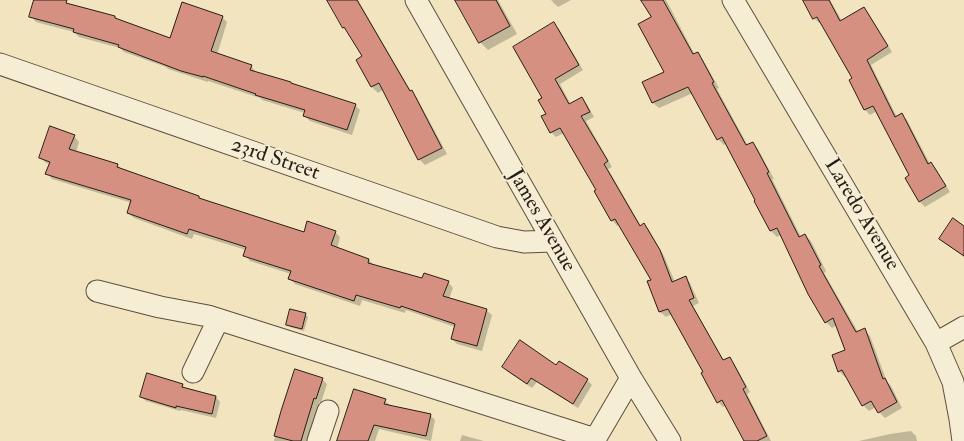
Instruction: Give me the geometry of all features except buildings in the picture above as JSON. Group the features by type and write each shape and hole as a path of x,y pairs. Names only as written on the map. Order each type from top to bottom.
{"street":[{"name":"James Avenue","path":"416,0 631,378 670,441"},
{"name":"Laredo Avenue","path":"733,0 936,343 953,382 963,441"},
{"name":"23rd Street","path":"0,64 496,237 524,242 553,241"},
{"path":"97,291 160,307 208,316 594,440 631,378"},
{"path":"193,372 218,320"},
{"path":"936,343 964,327"},
{"path":"318,441 328,411"}]}
